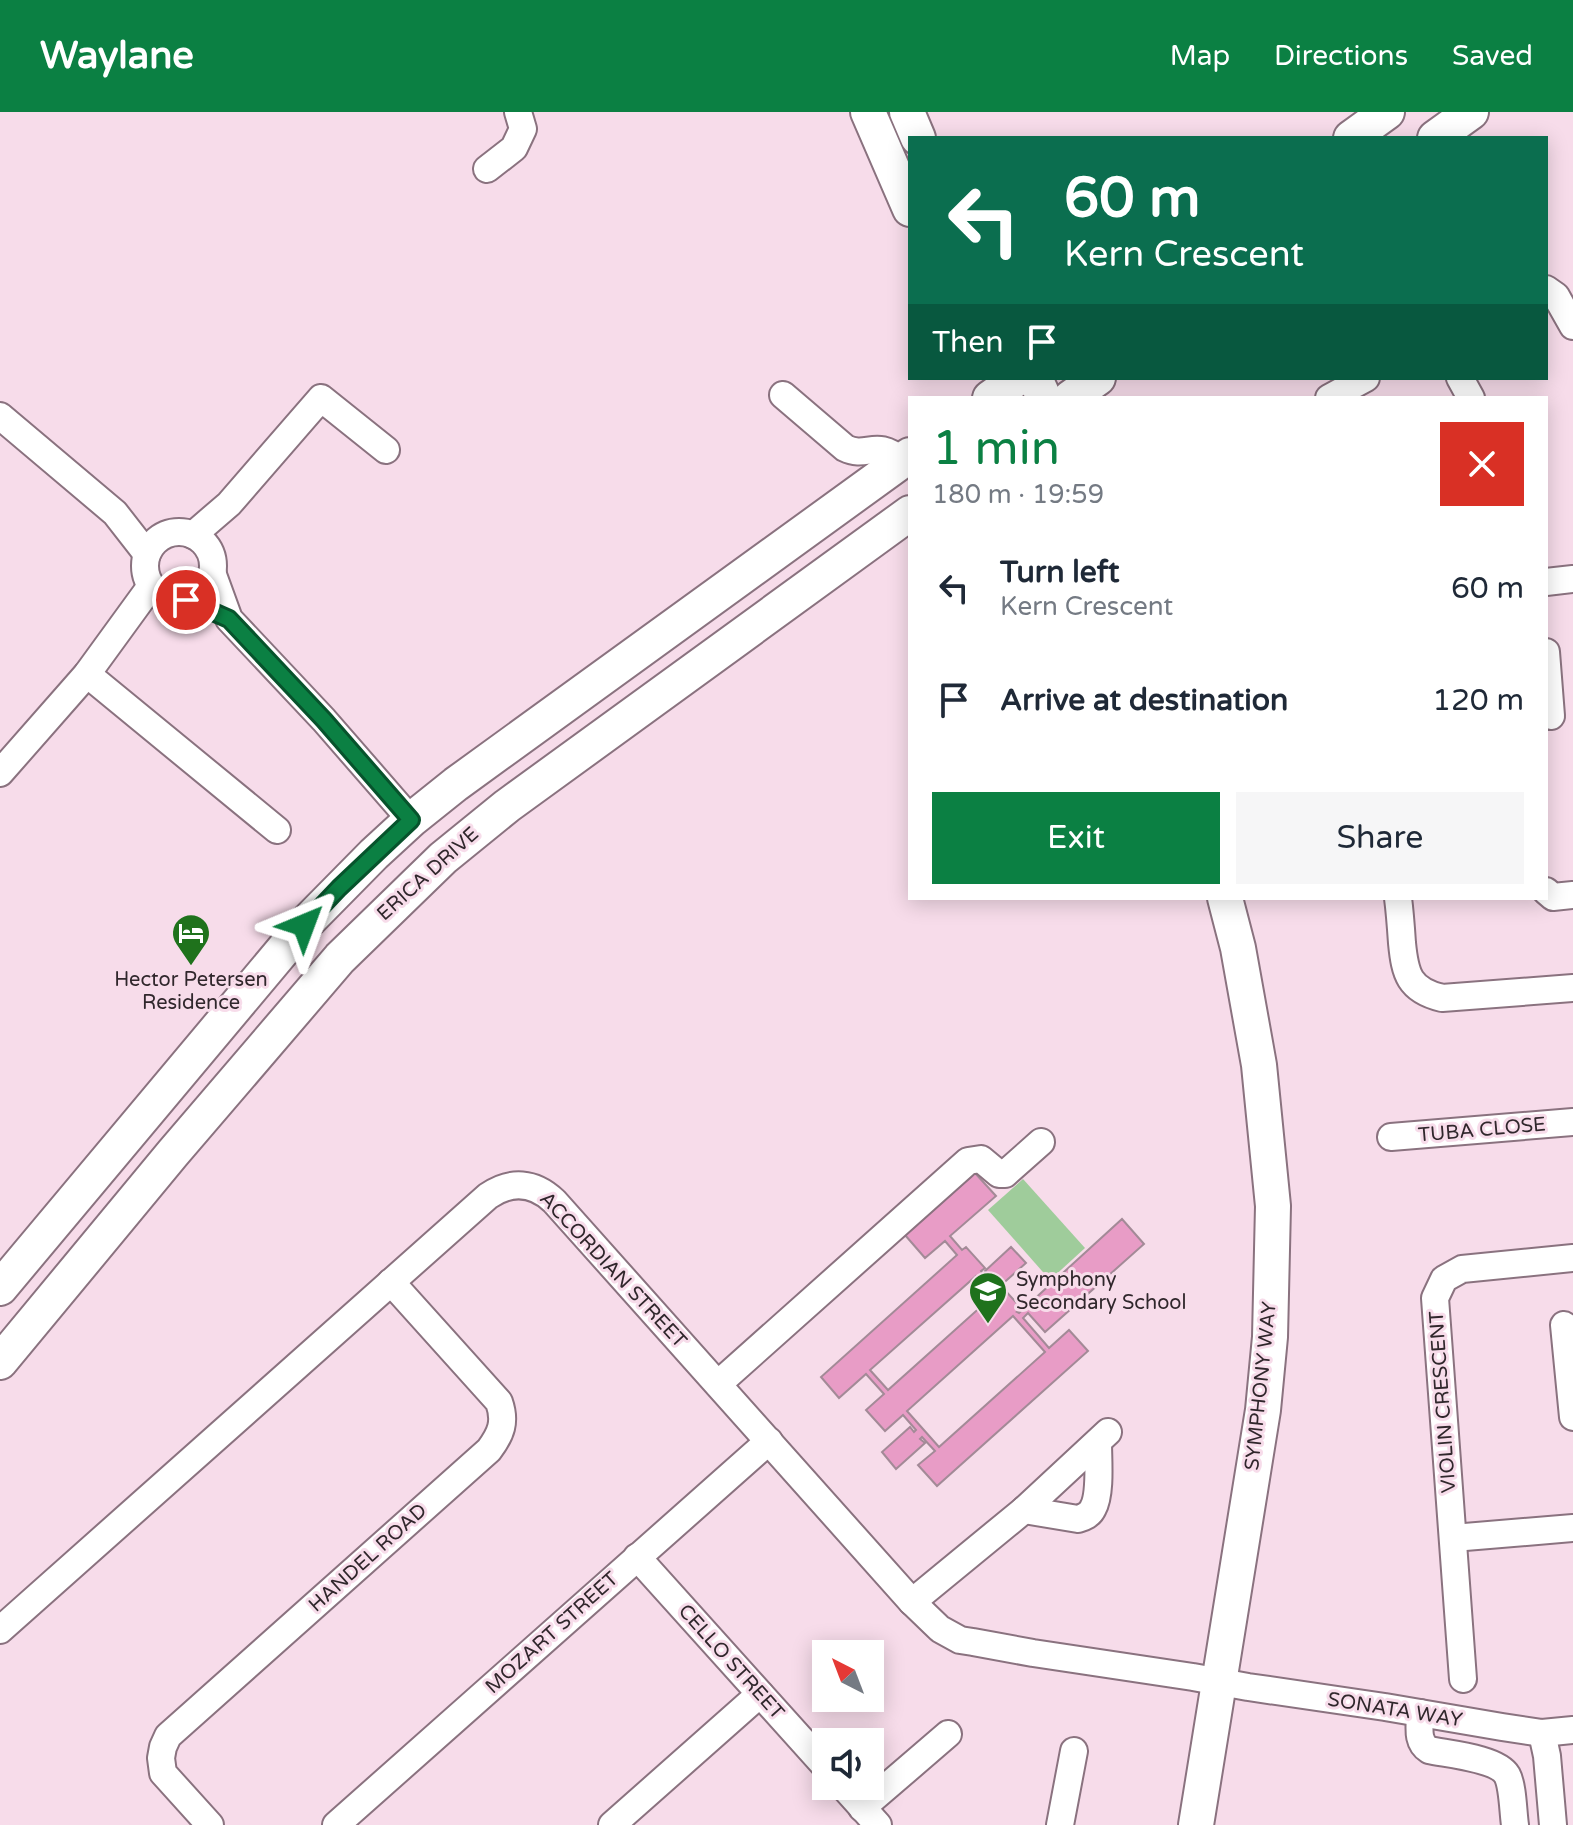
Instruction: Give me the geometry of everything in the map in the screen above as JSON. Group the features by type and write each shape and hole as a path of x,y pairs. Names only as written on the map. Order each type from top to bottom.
{"main road":[{"path":"868,112 908,204"},
{"path":"907,112 917,136"},
{"path":"1354,136 1387,112"},
{"path":"1438,136 1471,112"},
{"path":"1073,396 1095,380"},
{"path":"0,1288 304,925 411,820 512,741 906,458"},
{"name":"ERICA DRIVE","path":"0,1362 294,1010 357,940 443,858 496,814 908,514"},
{"path":"411,820 433,830 457,824 551,759 640,709"},
{"path":"357,940 400,881 410,857 413,838 411,820"},
{"name":"SYMPHONY WAY","path":"1196,1825 1263,1410 1270,1337 1273,1206 1259,1065 1238,948 1226,900"}],"street":[{"path":"487,169 514,148 523,129 518,112"},
{"path":"1548,290 1556,296 1573,326"},
{"path":"1333,396 1362,380"},
{"path":"783,395 845,448 852,451 885,450 906,458"},
{"path":"193,535 229,504 321,398 386,450"},
{"path":"0,416 154,545"},
{"path":"0,773 87,674 124,622 168,595 203,591 229,504"},
{"path":"229,619 203,541 183,532 172,533 154,545 145,564 146,576 168,595 229,619 324,720 411,820"},
{"path":"1548,582 1573,579"},
{"path":"1548,664 1557,716"},
{"path":"87,674 277,830"},
{"path":"1548,893 1553,897 1573,895"},
{"path":"1398,900 1404,963 1408,976 1427,994 1442,998 1573,988"},
{"name":"TUBA CLOSE","path":"1391,1137 1573,1122"},
{"path":"718,1384 968,1161 981,1159 999,1174 1005,1174 1041,1142"},
{"name":"ACCORDIAN STREET","path":"0,1630 496,1190 514,1184 530,1186 546,1193 554,1201 912,1602 940,1629 960,1640 1218,1682"},
{"name":"VIOLIN CRESCENT","path":"1463,1679 1435,1298 1444,1279 1462,1269 1573,1258"},
{"name":"HANDEL ROAD","path":"210,1825 163,1773 161,1758 168,1736 489,1450 503,1425 499,1402 391,1282"},
{"path":"1564,1325 1572,1402"},
{"path":"912,1602 1024,1510 1103,1437 1092,1511 1078,1519 1024,1510"},
{"name":"MOZART STREET","path":"336,1825 769,1441"},
{"path":"1453,1538 1573,1528"},
{"name":"CELLO STREET","path":"637,1557 812,1752"},
{"name":"SONATA WAY","path":"1218,1682 1542,1733 1573,1730"},
{"path":"612,1825 760,1694"},
{"path":"1420,1713 1420,1741 1429,1750 1493,1764 1506,1774 1515,1825"},
{"path":"1542,1733 1553,1825"},
{"path":"856,1800 870,1816 948,1734"},
{"path":"1060,1825 1074,1751"}],"green space":[{"path":"1023,1179 1085,1248 1050,1280 988,1210"}],"building":[{"path":"975,1173 996,1196 950,1236 962,1250 966,1247 985,1268 981,1271 986,1278 989,1275 985,1271 1011,1247 1026,1263 999,1287 996,1283 993,1285 999,1291 1003,1288 1022,1309 1019,1313 1122,1219 1144,1244 1045,1332 1028,1313 1023,1318 1049,1348 1069,1330 1088,1351 937,1486 918,1465 935,1451 922,1437 920,1439 925,1443 896,1469 882,1452 910,1427 914,1432 916,1430 903,1415 885,1431 866,1410 884,1394 866,1374 839,1398 821,1377 957,1255 945,1241 925,1258 905,1235","holes":["976,1276 994,1295 888,1390 870,1370","1013,1316 1045,1352 939,1447 907,1411"]}],"place":[{"name":"Hector Petersen Residence","path":"191,967"},
{"name":"Symphony Secondary School","path":"988,1325"}],"route":[{"path":"186,600 229,619 324,720 411,820 304,925"}]}
